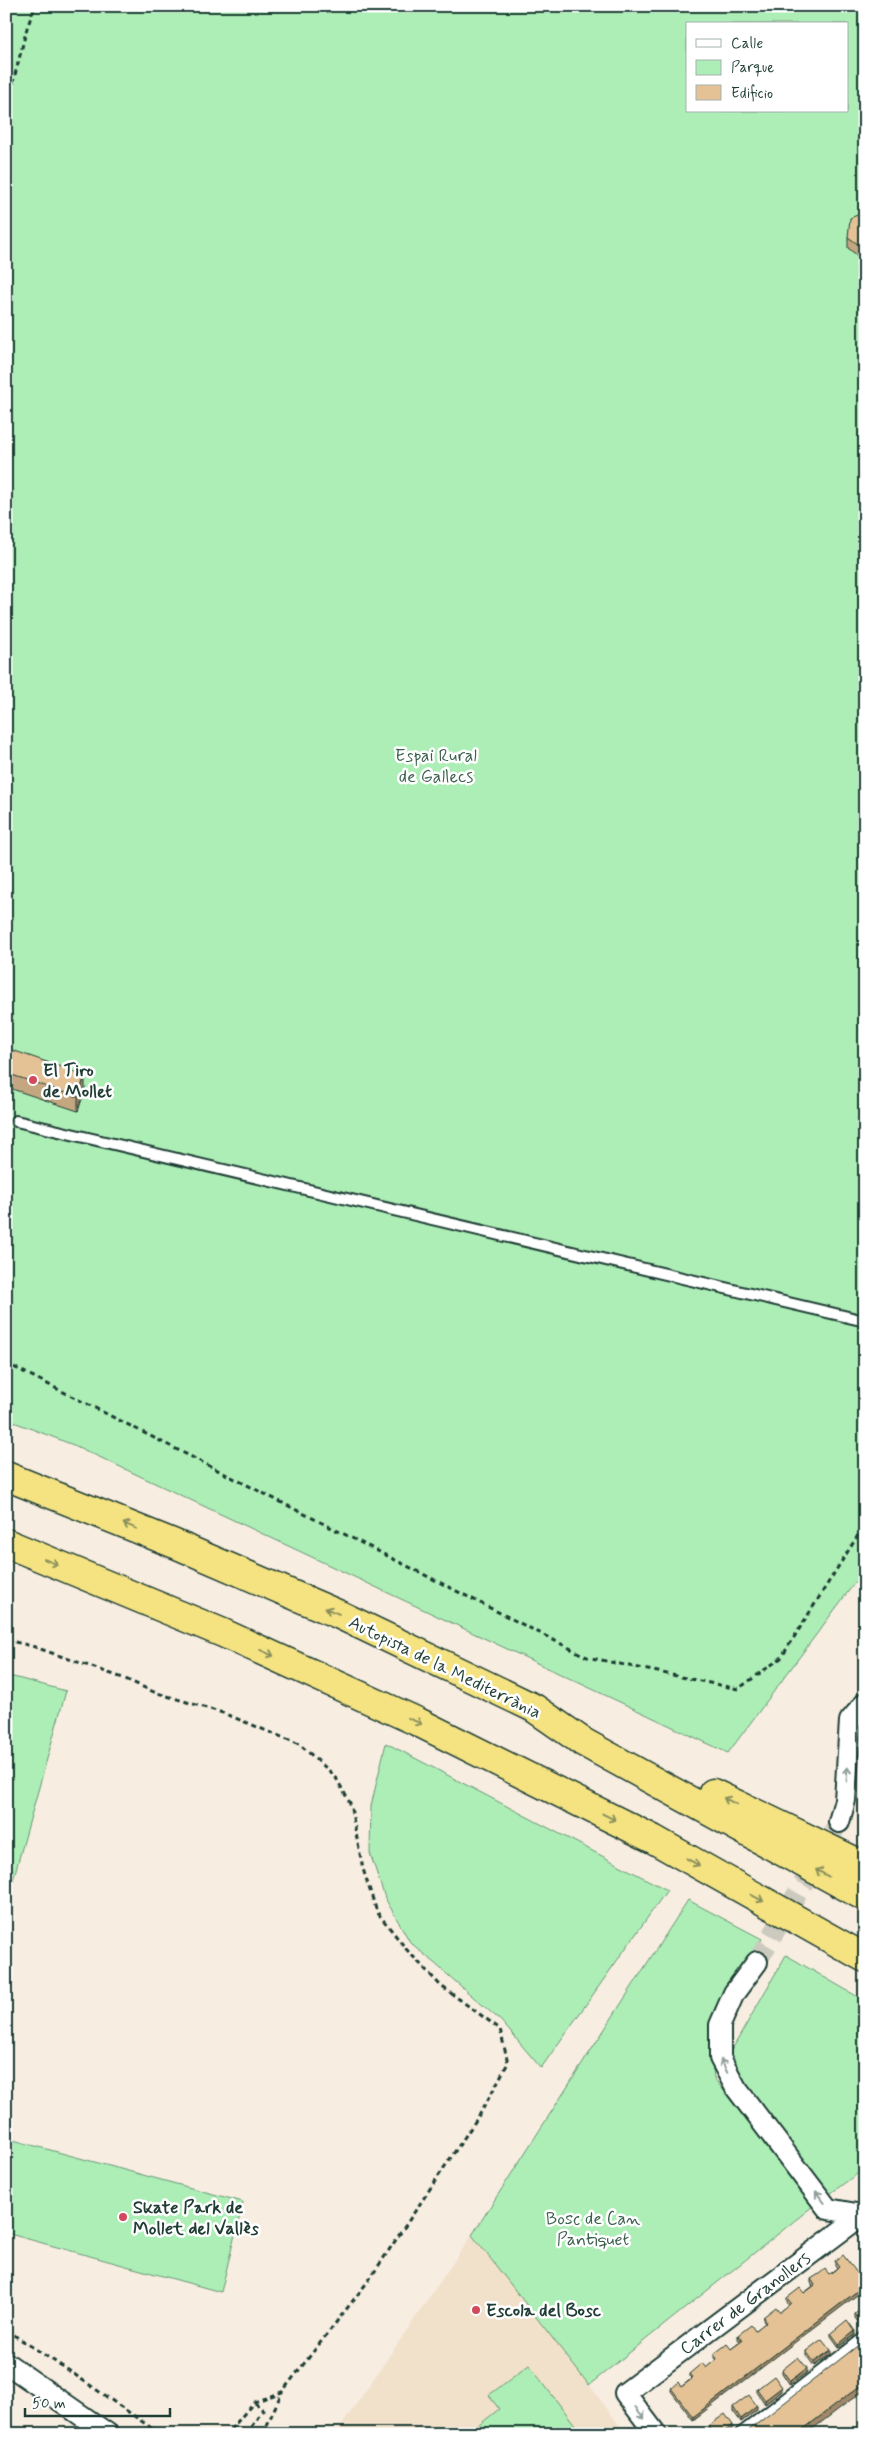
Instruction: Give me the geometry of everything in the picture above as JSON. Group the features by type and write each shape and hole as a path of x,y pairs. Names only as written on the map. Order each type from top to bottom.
{"highway":[{"name":"Autopista de la Mediterrània","path":"6,1476 175,1544 340,1615 534,1708 583,1742 686,1788 765,1830 865,1897"},
{"path":"6,1543 223,1633 434,1730 653,1839 865,1958"},
{"path":"765,1830 865,1866"},
{"path":"781,1910 830,1954 865,1975"}],"street":[{"path":"840,1822 846,1800 850,1721 865,1703"},
{"path":"757,1962 734,1993 720,2025 720,2058 736,2088 828,2208 864,2215"},
{"name":"Carrer de Granollers","path":"656,2434 625,2393 864,2215"},
{"path":"6,2363 108,2434"}],"lane":[{"path":"16,1121 865,1321"},
{"path":"740,2434 865,2337"}],"path":[{"path":"6,110 27,28 35,6"},
{"path":"6,1364 587,1657 738,1688 781,1658 865,1524"},
{"path":"6,1640 32,1646 122,1678 154,1692 223,1713 299,1744 335,1776 350,1803 363,1869 377,1912 407,1950 441,1986 500,2029 508,2063 480,2114 369,2280 282,2392 263,2434"},
{"path":"6,2330 71,2372 160,2434"},
{"path":"227,2434 254,2402 282,2392"},
{"path":"246,2434 263,2410 254,2402"}],"shaded area":[{"name":"Escola del Bosc","path":"472,2235 589,2385 626,2434 336,2434"}],"green space":[{"name":"Espai Rural de Gallecs","path":"6,6 865,6 865,1569 728,1753 76,1446 6,1419"},
{"path":"6,1675 66,1691 6,1905"},
{"path":"386,1743 667,1890 541,2068 501,2021 410,1942 385,1898 370,1853 371,1806"},
{"name":"Bosc de Can Pantiquet","path":"688,1900 762,1939 709,2035 714,2078 813,2206 589,2385 472,2235"},
{"path":"786,1955 865,2001 865,2168 827,2196 734,2071 730,2053"},
{"name":"Skate Park de Mollet del Vallès","path":"13,2140 243,2202 221,2292 6,2233 6,2167"},
{"path":"529,2365 582,2434 468,2434 499,2409 489,2395"}],"building":[{"path":"865,194 865,208 861,208"},
{"path":"865,212 865,273 857,267 862,247 848,237 850,218"},
{"path":"6,1048 85,1075 78,1097 6,1073"},
{"path":"843,2255 865,2285 693,2417 671,2388 678,2382 681,2387 693,2378 689,2374 702,2363 706,2368 717,2359 714,2354 727,2344 731,2349 742,2341 738,2335 751,2325 755,2331 766,2322 763,2317 776,2307 780,2312 791,2303 787,2298 800,2288 804,2293 810,2289 815,2285 811,2279 825,2269 829,2274 835,2270 839,2266 835,2261"},
{"path":"865,2307 865,2324 863,2325 855,2314"},
{"path":"847,2320 855,2331 839,2344 831,2333"},
{"path":"822,2339 831,2350 814,2362 806,2351"},
{"path":"865,2340 865,2382 797,2434 744,2434"},
{"path":"798,2357 807,2368 790,2381 782,2370"},
{"path":"774,2376 782,2387 765,2400 757,2389"},
{"path":"749,2395 757,2406 741,2419 733,2407"},
{"path":"725,2414 733,2425 721,2434 714,2434 708,2426"}],"tunnel":[{"path":"757,1962 839,1822"}],"place":[{"name":"El Tiro de Mollet","path":"33,1080"},
{"name":"Skate Park de Mollet del Vallès","path":"123,2217"},
{"name":"Escola del Bosc","path":"476,2310"}]}
